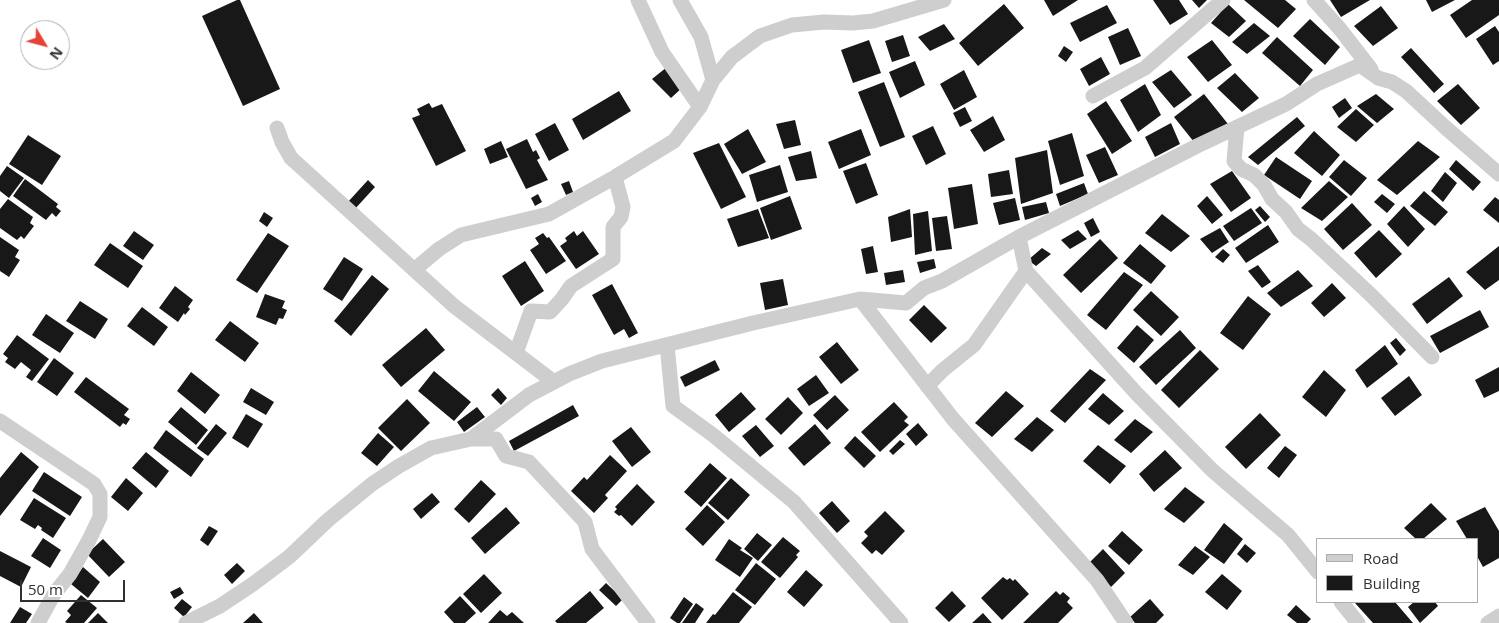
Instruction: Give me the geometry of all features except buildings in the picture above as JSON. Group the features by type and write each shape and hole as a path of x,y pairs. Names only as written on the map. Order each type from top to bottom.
{"street":[{"path":"638,0 662,52 700,107"},
{"path":"680,0 701,37 713,80"},
{"path":"414,270 439,249 461,235 549,214 674,142 700,107 713,80 732,57 760,36 792,25 873,21 944,0"},
{"path":"1093,96 1145,68 1223,0"},
{"path":"1314,0 1340,29 1378,78"},
{"path":"471,439 529,395 569,374 602,361 753,323 860,299 906,303 924,288 942,281 1019,237 1286,104 1317,84 1360,65 1378,78 1392,82 1406,91 1499,174"},
{"path":"1237,127 1234,161 1237,165 1259,180 1272,199 1286,212 1298,229 1372,296 1432,357"},
{"path":"277,128 291,158 454,306 554,382"},
{"path":"516,353 531,311 550,312 571,286 613,259 613,227 621,217 623,207 615,177"},
{"path":"1019,237 1026,271 1144,401 1213,471 1288,535 1316,570"},
{"path":"927,386 943,370 974,345 1026,271"},
{"path":"860,299 953,419 1097,580 1126,623"},
{"path":"667,345 674,406 713,435 794,502 901,623"},
{"path":"0,421 94,484 100,494 100,517 89,540 70,574 54,594 38,623"},
{"path":"186,623 220,606 253,584 288,557 328,520 372,484 399,466 431,448 471,439 496,440 506,456 529,462 585,522 592,549 648,623"},
{"path":"1342,603 1358,623"},
{"path":"1488,623 1499,616"}]}
